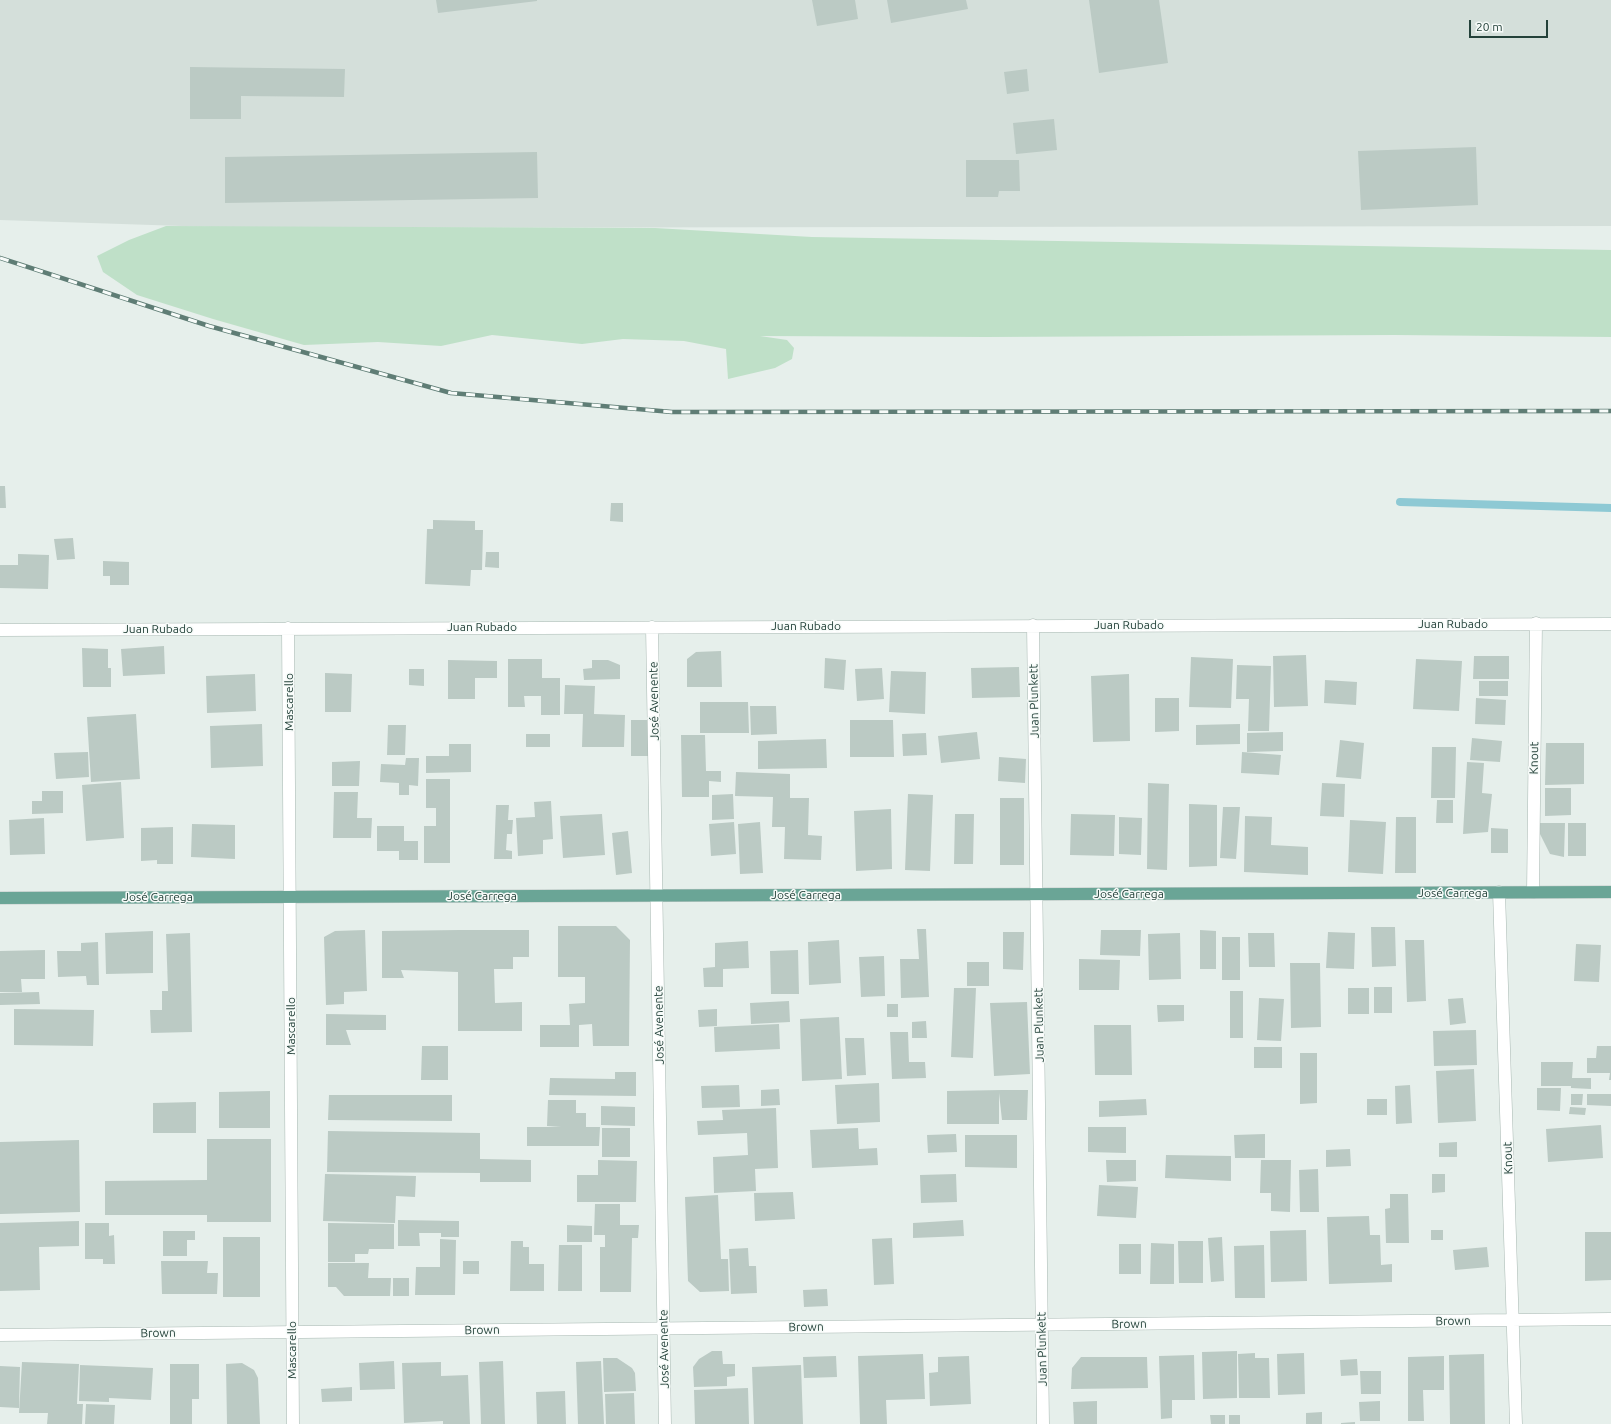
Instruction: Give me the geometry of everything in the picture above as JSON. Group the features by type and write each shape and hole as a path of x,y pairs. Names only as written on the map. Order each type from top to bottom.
{"main road":[{"name":"José Carrega","path":"0,898 1611,892"}],"street":[{"name":"Juan Rubado","path":"0,630 1536,623 1611,624"},
{"name":"Knout","path":"1533,892 1536,623"},
{"name":"Juan Plunkett","path":"1033,625 1038,894 1043,1424"},
{"name":"José Avenente","path":"652,627 658,896 665,1424"},
{"name":"Mascarello","path":"288,628 293,1424"},
{"name":"Knout","path":"1499,892 1516,1424"},
{"name":"Brown","path":"0,1335 1611,1319"}],"shaded area":[{"path":"0,0 1611,0 1611,226 243,228 0,220"}],"green space":[{"path":"166,226 655,228 812,237 1611,250 1611,337 1394,335 986,337 760,336 787,340 794,348 792,359 775,368 728,379 726,349 684,341 623,339 582,344 492,335 441,346 378,342 304,345 137,295 103,272 97,256 129,240"}],"building":[{"path":"436,0 537,0 537,1 438,13"},
{"path":"812,0 855,0 858,19 817,26"},
{"path":"887,0 966,0 968,9 891,23"},
{"path":"1089,0 1159,0 1168,63 1099,73"},
{"path":"190,67 345,69 344,97 241,96 241,119 190,119"},
{"path":"1027,69 1029,91 1007,94 1004,72"},
{"path":"1054,119 1057,150 1016,154 1013,123"},
{"path":"1476,147 1478,205 1361,210 1358,151"},
{"path":"537,152 538,198 225,203 225,157"},
{"path":"966,160 1019,160 1020,191 999,191 998,197 966,197"},
{"path":"0,486 5,486 6,508 0,508"},
{"path":"611,503 623,503 623,522 610,521"},
{"path":"433,520 475,521 475,530 483,530 482,570 471,570 470,586 425,584 427,529 433,529"},
{"path":"73,538 75,559 57,560 54,539"},
{"path":"486,552 499,552 499,568 485,567"},
{"path":"18,554 49,555 48,589 0,588 0,565 18,565"},
{"path":"103,561 129,562 129,585 110,585 110,576 103,576"},
{"path":"164,646 165,674 123,676 121,649"},
{"path":"82,648 108,649 108,668 111,668 111,687 83,687"},
{"path":"721,651 722,687 687,687 687,659 696,652"},
{"path":"1306,655 1308,706 1274,707 1273,656"},
{"path":"1474,656 1509,656 1509,679 1473,679"},
{"path":"1191,657 1233,659 1231,708 1189,707"},
{"path":"825,658 846,660 844,690 824,688"},
{"path":"508,659 542,659 542,678 560,678 560,715 541,715 541,696 524,696 525,707 508,707"},
{"path":"1416,659 1462,661 1459,711 1413,709"},
{"path":"448,660 497,661 497,678 475,678 475,699 448,699"},
{"path":"592,660 608,660 620,665 620,679 584,680 583,669 592,668"},
{"path":"1237,665 1271,666 1269,731 1248,731 1249,699 1236,699"},
{"path":"1019,667 1020,697 972,698 971,668"},
{"path":"882,668 884,699 857,701 855,669"},
{"path":"409,669 424,669 424,686 409,685"},
{"path":"891,671 926,672 925,714 889,712"},
{"path":"325,673 352,674 351,712 325,712"},
{"path":"255,674 256,711 207,713 206,676"},
{"path":"1129,674 1130,741 1093,742 1091,676"},
{"path":"1325,680 1357,682 1356,705 1324,703"},
{"path":"1479,681 1508,681 1508,696 1479,696"},
{"path":"565,685 595,686 594,714 625,715 624,747 582,747 583,714 564,714"},
{"path":"1155,698 1179,698 1179,731 1155,732"},
{"path":"1476,698 1506,700 1505,725 1475,724"},
{"path":"700,702 748,702 749,733 700,733"},
{"path":"750,706 776,706 777,734 751,735"},
{"path":"136,714 140,779 91,782 87,717"},
{"path":"631,720 648,720 648,756 631,756"},
{"path":"850,720 893,720 894,757 850,757"},
{"path":"262,724 263,766 211,768 210,726"},
{"path":"1240,724 1240,744 1196,745 1196,725"},
{"path":"388,725 406,725 405,755 387,755"},
{"path":"977,732 980,759 941,763 938,736"},
{"path":"1283,732 1283,751 1247,752 1247,733"},
{"path":"926,733 927,755 903,756 902,734"},
{"path":"526,734 550,734 550,747 526,747"},
{"path":"681,735 705,735 706,771 721,771 721,782 709,781 709,797 682,797"},
{"path":"1472,738 1502,741 1500,762 1470,760"},
{"path":"826,739 827,768 758,769 758,741"},
{"path":"1340,740 1364,743 1361,779 1336,777"},
{"path":"1546,743 1584,743 1584,784 1545,785"},
{"path":"449,744 471,744 471,772 426,773 426,756 449,756"},
{"path":"1432,747 1456,747 1455,798 1431,798"},
{"path":"88,752 89,777 56,779 54,753"},
{"path":"1242,752 1281,755 1279,775 1241,773"},
{"path":"999,757 1026,759 1025,783 998,781"},
{"path":"406,758 419,758 418,786 409,785 409,795 399,795 399,783 380,782 381,764 405,765"},
{"path":"360,761 359,786 332,786 332,762"},
{"path":"1467,762 1484,763 1482,793 1492,794 1488,832 1463,834"},
{"path":"736,772 790,774 790,798 809,798 808,835 822,836 821,860 784,859 785,827 772,827 773,797 735,796"},
{"path":"426,779 450,779 450,863 424,863 424,826 436,826 436,808 426,808"},
{"path":"121,782 124,838 86,841 82,785"},
{"path":"1148,783 1169,784 1167,870 1147,869"},
{"path":"1322,783 1345,784 1344,817 1320,816"},
{"path":"1545,788 1571,788 1571,815 1545,816"},
{"path":"42,791 63,791 63,813 32,814 32,801 42,801"},
{"path":"334,792 358,792 357,818 372,818 371,838 333,838"},
{"path":"733,794 734,819 712,820 712,795"},
{"path":"908,794 933,795 930,871 905,870"},
{"path":"1000,798 1024,798 1024,865 1000,865"},
{"path":"1437,800 1453,800 1453,823 1436,823"},
{"path":"551,801 553,839 543,840 543,854 518,856 516,818 535,817 534,802"},
{"path":"1189,804 1217,805 1217,866 1189,867"},
{"path":"496,805 509,805 508,820 513,820 512,834 507,834 506,850 512,851 512,859 494,859"},
{"path":"1223,807 1240,807 1236,859 1220,858"},
{"path":"891,809 892,869 856,871 854,811"},
{"path":"602,814 605,855 563,858 560,816"},
{"path":"955,814 974,814 973,864 954,864"},
{"path":"1071,814 1115,815 1114,856 1070,855"},
{"path":"1245,816 1272,817 1271,845 1308,847 1308,875 1244,872"},
{"path":"1119,817 1142,818 1141,855 1119,854"},
{"path":"1396,817 1416,817 1416,873 1395,873"},
{"path":"44,818 45,854 10,855 9,820"},
{"path":"1350,820 1386,822 1383,874 1348,872"},
{"path":"734,822 736,854 711,856 709,824"},
{"path":"760,822 763,873 740,874 738,824"},
{"path":"1539,823 1565,823 1564,857 1550,854 1539,832"},
{"path":"1568,823 1586,823 1586,856 1568,856"},
{"path":"192,824 235,825 235,859 191,857"},
{"path":"377,826 404,826 404,841 418,841 418,860 399,860 399,851 377,851"},
{"path":"173,827 173,864 157,864 157,860 141,861 141,828"},
{"path":"1491,828 1508,829 1508,853 1491,853"},
{"path":"628,831 632,873 616,875 612,833"},
{"path":"558,926 616,926 630,940 629,1046 593,1046 592,1024 579,1025 579,1047 540,1047 540,1025 570,1025 569,1004 585,1003 585,977 558,977"},
{"path":"1371,927 1395,927 1396,966 1372,967"},
{"path":"917,929 926,929 929,997 901,998 900,959 919,959"},
{"path":"365,930 367,991 344,992 344,1004 326,1005 324,937 335,931"},
{"path":"529,930 529,957 513,957 513,969 494,969 495,1003 522,1002 522,1031 458,1031 458,972 401,970 404,978 382,978 382,931"},
{"path":"1101,930 1141,930 1140,956 1100,955"},
{"path":"1200,930 1216,931 1216,969 1200,969"},
{"path":"153,931 153,973 106,974 105,933"},
{"path":"1003,932 1024,932 1023,970 1003,969"},
{"path":"1328,932 1355,933 1354,969 1326,968"},
{"path":"190,933 192,1032 151,1033 150,1010 162,1010 162,991 168,991 166,934"},
{"path":"1180,933 1181,979 1149,980 1148,934"},
{"path":"1248,933 1274,933 1275,967 1249,967"},
{"path":"1222,937 1240,937 1240,980 1222,980"},
{"path":"839,940 841,983 809,985 808,942"},
{"path":"1405,940 1424,940 1426,1001 1407,1002"},
{"path":"748,941 749,968 723,969 723,987 704,987 703,968 715,967 715,943"},
{"path":"98,942 99,985 87,985 86,976 58,977 57,951 81,951 81,943"},
{"path":"1576,944 1601,945 1599,982 1574,981"},
{"path":"45,950 45,979 21,979 22,992 0,992 0,951"},
{"path":"798,950 799,994 771,994 770,951"},
{"path":"884,956 885,996 861,997 859,957"},
{"path":"1079,959 1120,960 1119,990 1079,990"},
{"path":"967,962 989,962 989,986 967,986"},
{"path":"1290,963 1320,963 1321,1027 1291,1028"},
{"path":"1374,987 1392,987 1392,1013 1374,1013"},
{"path":"954,988 976,988 973,1058 951,1057"},
{"path":"1348,988 1369,988 1369,1014 1348,1014"},
{"path":"1230,991 1243,991 1243,1038 1230,1038"},
{"path":"39,992 40,1004 0,1005 0,993"},
{"path":"1259,998 1284,999 1281,1041 1257,1040"},
{"path":"1463,998 1466,1023 1450,1025 1448,999"},
{"path":"789,1001 790,1022 751,1024 750,1003"},
{"path":"1027,1002 1030,1074 994,1076 990,1003"},
{"path":"887,1004 898,1004 898,1017 887,1017"},
{"path":"1157,1005 1184,1005 1184,1021 1158,1022"},
{"path":"14,1009 94,1010 93,1046 14,1045"},
{"path":"717,1009 717,1026 699,1027 698,1010"},
{"path":"326,1014 386,1015 386,1030 346,1030 351,1045 326,1045"},
{"path":"839,1017 842,1079 802,1081 800,1019"},
{"path":"926,1021 927,1038 912,1038 912,1022"},
{"path":"779,1024 780,1049 715,1052 714,1027"},
{"path":"1094,1025 1131,1025 1132,1075 1095,1075"},
{"path":"1476,1030 1477,1065 1434,1066 1433,1031"},
{"path":"890,1032 908,1032 909,1062 925,1062 926,1078 892,1079"},
{"path":"845,1038 864,1038 866,1075 847,1076"},
{"path":"422,1046 448,1046 448,1080 421,1080"},
{"path":"1597,1046 1611,1046 1611,1080 1609,1080 1610,1073 1587,1073 1587,1058 1596,1058"},
{"path":"1254,1047 1282,1047 1282,1068 1254,1068"},
{"path":"1300,1053 1317,1053 1317,1103 1300,1104"},
{"path":"1541,1062 1573,1062 1572,1078 1591,1078 1591,1089 1571,1088 1571,1086 1541,1086"},
{"path":"1474,1069 1476,1121 1438,1123 1436,1071"},
{"path":"615,1072 636,1072 636,1096 549,1095 550,1078 615,1079"},
{"path":"879,1083 880,1122 837,1124 835,1085"},
{"path":"739,1085 740,1107 702,1108 701,1086"},
{"path":"1410,1085 1412,1123 1396,1124 1395,1086"},
{"path":"1537,1088 1561,1088 1560,1111 1537,1110"},
{"path":"779,1089 780,1105 761,1106 761,1090"},
{"path":"1028,1090 1027,1120 1002,1120 999,1093 999,1124 947,1124 947,1091"},
{"path":"270,1091 270,1128 219,1128 219,1092"},
{"path":"1571,1094 1583,1094 1582,1105 1571,1105"},
{"path":"1587,1094 1611,1094 1611,1106 1587,1105"},
{"path":"329,1095 452,1095 452,1121 328,1120"},
{"path":"1146,1099 1147,1115 1099,1117 1099,1101"},
{"path":"1367,1099 1387,1099 1387,1115 1367,1115"},
{"path":"548,1100 576,1100 576,1113 586,1113 586,1127 600,1127 599,1146 527,1146 527,1127 561,1127 547,1126"},
{"path":"196,1102 196,1133 153,1133 153,1103"},
{"path":"601,1106 635,1107 635,1126 601,1125"},
{"path":"1570,1107 1586,1108 1585,1115 1569,1114"},
{"path":"776,1108 778,1168 755,1169 756,1191 714,1193 713,1157 748,1155 747,1133 698,1135 697,1121 723,1120 722,1110"},
{"path":"1601,1125 1603,1158 1548,1162 1546,1129"},
{"path":"1088,1127 1126,1127 1126,1153 1088,1152"},
{"path":"602,1128 630,1128 630,1157 602,1157"},
{"path":"858,1128 859,1149 877,1148 878,1165 812,1168 810,1130"},
{"path":"328,1131 480,1133 480,1173 327,1172"},
{"path":"956,1134 957,1152 928,1153 927,1135"},
{"path":"1265,1134 1265,1158 1235,1158 1234,1135"},
{"path":"965,1135 1017,1135 1017,1168 965,1167"},
{"path":"207,1139 271,1139 271,1222 207,1222 207,1215 105,1215 105,1181 207,1180"},
{"path":"79,1140 80,1212 0,1214 0,1142"},
{"path":"1457,1142 1457,1157 1439,1157 1439,1143"},
{"path":"1350,1149 1351,1166 1326,1167 1326,1150"},
{"path":"1166,1155 1231,1156 1231,1181 1165,1178"},
{"path":"480,1159 531,1160 531,1182 480,1182"},
{"path":"598,1160 637,1161 636,1202 577,1202 577,1175 598,1175"},
{"path":"1106,1160 1136,1160 1136,1181 1107,1182"},
{"path":"1261,1160 1291,1160 1290,1212 1271,1211 1271,1193 1260,1193"},
{"path":"1318,1169 1319,1212 1300,1212 1299,1170"},
{"path":"325,1174 416,1176 415,1197 396,1196 395,1223 323,1221"},
{"path":"956,1174 957,1202 921,1203 920,1175"},
{"path":"1432,1174 1445,1174 1445,1192 1432,1193"},
{"path":"1099,1185 1138,1187 1136,1218 1097,1216"},
{"path":"793,1192 795,1219 755,1221 754,1193"},
{"path":"1390,1194 1408,1194 1409,1243 1386,1243 1385,1209 1390,1208"},
{"path":"718,1195 721,1259 728,1259 729,1291 700,1292 688,1281 685,1197"},
{"path":"595,1204 620,1204 620,1225 639,1225 638,1238 632,1238 631,1292 600,1292 600,1247 605,1247 605,1235 594,1235"},
{"path":"1369,1216 1370,1235 1380,1235 1381,1265 1392,1264 1392,1282 1329,1284 1327,1217"},
{"path":"398,1220 459,1221 459,1237 441,1237 441,1233 419,1233 420,1246 398,1246"},
{"path":"963,1220 964,1236 913,1238 913,1223"},
{"path":"79,1221 79,1246 39,1247 40,1290 0,1291 0,1223"},
{"path":"85,1223 109,1223 109,1236 114,1235 115,1264 103,1264 103,1259 85,1259"},
{"path":"328,1223 394,1224 394,1249 369,1249 368,1254 355,1254 355,1262 328,1262"},
{"path":"567,1225 592,1226 592,1242 567,1242"},
{"path":"1306,1230 1307,1281 1271,1282 1270,1231"},
{"path":"1431,1230 1443,1230 1443,1240 1431,1240"},
{"path":"163,1231 195,1231 195,1240 187,1240 187,1256 163,1256"},
{"path":"1585,1232 1611,1232 1611,1280 1585,1281"},
{"path":"223,1237 260,1237 260,1297 223,1297"},
{"path":"1222,1237 1224,1281 1211,1282 1208,1238"},
{"path":"892,1238 894,1284 874,1285 872,1239"},
{"path":"440,1239 456,1240 455,1295 415,1295 416,1267 440,1267"},
{"path":"511,1241 523,1241 523,1247 529,1247 529,1264 544,1264 544,1291 510,1291"},
{"path":"1178,1241 1203,1241 1203,1283 1179,1283"},
{"path":"1151,1243 1174,1244 1174,1284 1150,1284"},
{"path":"1119,1244 1141,1244 1141,1274 1119,1274"},
{"path":"559,1245 582,1245 582,1291 558,1291"},
{"path":"1264,1245 1265,1298 1235,1298 1234,1246"},
{"path":"1487,1247 1489,1267 1455,1270 1453,1250"},
{"path":"748,1248 749,1266 756,1266 757,1293 731,1294 729,1249"},
{"path":"161,1261 208,1261 207,1273 218,1273 217,1294 162,1294"},
{"path":"463,1261 479,1261 479,1274 463,1274"},
{"path":"328,1263 369,1263 368,1278 391,1278 390,1296 344,1296 336,1287 328,1287"},
{"path":"393,1278 409,1278 409,1296 393,1296"},
{"path":"827,1289 828,1306 804,1307 803,1290"},
{"path":"712,1351 722,1351 723,1364 735,1364 735,1376 727,1377 727,1386 694,1387 693,1367 699,1359"},
{"path":"1237,1351 1237,1398 1203,1399 1202,1352"},
{"path":"1255,1353 1255,1358 1269,1358 1270,1398 1239,1398 1238,1354"},
{"path":"1304,1353 1305,1394 1278,1395 1277,1354"},
{"path":"923,1354 925,1399 886,1400 887,1424 860,1424 858,1356"},
{"path":"1484,1354 1485,1424 1450,1424 1449,1355"},
{"path":"1194,1355 1195,1400 1172,1400 1172,1418 1161,1419 1159,1356"},
{"path":"836,1356 837,1377 804,1378 803,1357"},
{"path":"969,1356 971,1404 930,1406 929,1373 938,1372 938,1357"},
{"path":"1444,1356 1444,1390 1423,1390 1424,1421 1408,1421 1408,1357"},
{"path":"1081,1357 1147,1357 1148,1388 1071,1389 1072,1368"},
{"path":"603,1358 617,1358 632,1368 635,1373 636,1391 604,1392"},
{"path":"1357,1359 1358,1375 1341,1376 1340,1360"},
{"path":"394,1361 395,1389 360,1390 359,1363"},
{"path":"503,1361 505,1424 481,1424 479,1362"},
{"path":"601,1361 604,1424 578,1424 576,1362"},
{"path":"22,1362 79,1364 77,1404 83,1404 82,1424 47,1424 48,1413 19,1413"},
{"path":"441,1362 441,1376 468,1375 470,1424 443,1424 443,1421 404,1423 402,1363"},
{"path":"242,1363 254,1370 258,1378 260,1424 227,1424 226,1364"},
{"path":"170,1364 199,1364 199,1399 192,1399 192,1424 170,1424"},
{"path":"80,1365 153,1368 151,1400 109,1398 109,1402 79,1401"},
{"path":"801,1365 803,1424 754,1424 752,1367"},
{"path":"0,1366 20,1367 19,1408 0,1407"},
{"path":"1360,1371 1381,1371 1381,1394 1361,1394"},
{"path":"352,1387 352,1401 322,1402 321,1389"},
{"path":"748,1388 749,1424 695,1424 694,1390"},
{"path":"565,1391 566,1424 537,1424 536,1392"},
{"path":"634,1393 635,1424 606,1424 605,1394"},
{"path":"1097,1401 1097,1424 1074,1424 1073,1402"},
{"path":"1380,1401 1380,1421 1360,1421 1359,1402"},
{"path":"86,1404 115,1405 114,1424 85,1424"},
{"path":"1322,1412 1322,1424 1306,1424 1306,1413"},
{"path":"1210,1415 1225,1415 1225,1424 1211,1424"},
{"path":"1229,1415 1240,1415 1240,1424 1229,1424"},
{"path":"1355,1422 1355,1424 1341,1424 1341,1423"}],"waterway":[{"path":"1400,502 1611,508"}],"railway":[{"path":"0,258 209,326 451,393 672,412 1611,411"}]}
